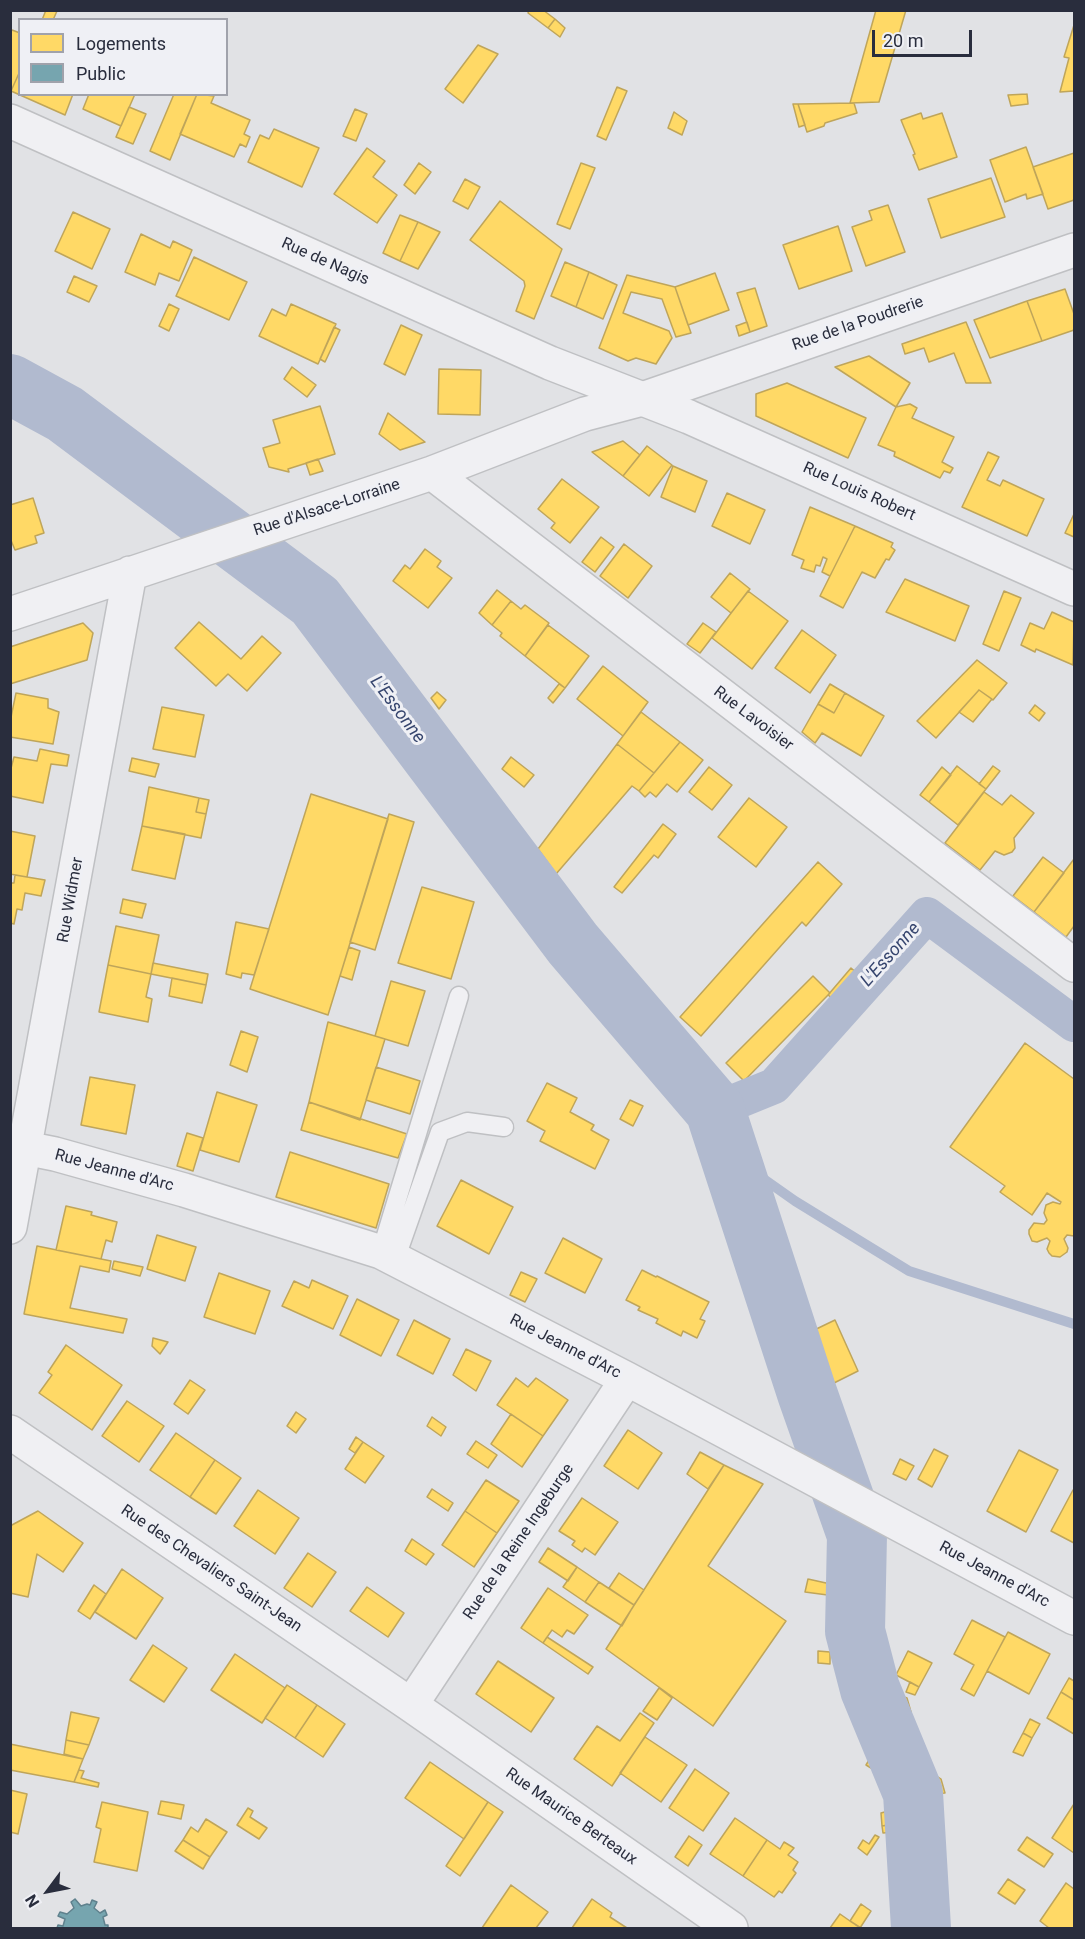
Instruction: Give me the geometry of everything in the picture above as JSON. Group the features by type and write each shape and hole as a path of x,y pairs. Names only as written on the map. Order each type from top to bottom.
{"street":[{"name":"Rue de Nagis","path":"10,121 550,363 642,399"},
{"name":"Rue de la Poudrerie","path":"642,399 1074,250"},
{"name":"Rue d'Alsace-Lorraine","path":"10,614 432,473 585,414 642,399"},
{"name":"Rue Louis Robert","path":"642,399 689,417 1074,589"},
{"name":"Rue Lavoisier","path":"432,473 1074,965"},
{"name":"Rue Widmer","path":"10,1227 130,573"},
{"name":"Rue Jeanne d'Arc","path":"25,1148 55,1154 184,1190 388,1256 627,1379 1074,1618"},
{"name":"Rue de la Reine Ingeburge","path":"411,1705 627,1379"},
{"name":"Rue des Chevaliers Saint-Jean","path":"10,1432 411,1705"},
{"name":"Rue Maurice Berteaux","path":"411,1705 730,1929"}],"lane":[{"path":"388,1256 459,996"},
{"path":"388,1256 440,1132 467,1122 504,1127"}],"building: Logements":[{"path":"46,10 57,11 54,18 43,18"},
{"path":"529,10 543,10 555,19 548,28 528,13"},
{"path":"876,10 906,10 879,102 850,103"},
{"path":"555,19 565,28 560,37 548,28"},
{"path":"1074,25 1074,91 1060,92 1069,58 1064,57"},
{"path":"12,30 18,32 18,75 11,91 10,34"},
{"path":"478,45 498,54 463,103 445,89"},
{"path":"18,75 18,94 11,91"},
{"path":"617,87 627,91 606,140 597,136"},
{"path":"1027,94 1028,104 1011,106 1008,95"},
{"path":"22,96 72,96 65,115"},
{"path":"88,96 134,96 121,126 83,109"},
{"path":"173,96 196,96 170,160 150,151"},
{"path":"196,96 214,96 211,103 250,120 244,134 250,137 246,147 240,144 234,157 180,134"},
{"path":"854,103 857,113 825,123 824,126 807,132 798,104"},
{"path":"793,104 798,104 805,125 799,127"},
{"path":"129,107 146,114 133,144 116,137"},
{"path":"355,109 367,114 356,141 343,136"},
{"path":"674,112 687,121 682,135 668,128"},
{"path":"921,113 923,119 942,113 957,157 919,170 901,120"},
{"path":"274,129 319,148 302,187 248,162 260,135 269,139"},
{"path":"1026,147 1043,194 1027,199 1026,194 1005,202 990,160"},
{"path":"367,148 385,161 373,177 397,195 377,223 334,194"},
{"path":"1074,153 1074,200 1048,209 1033,167"},
{"path":"419,163 431,172 415,194 404,185"},
{"path":"581,163 595,168 570,229 557,224"},
{"path":"991,178 1005,217 941,238 928,199"},
{"path":"465,179 480,187 468,209 453,201"},
{"path":"500,201 562,249 534,319 516,311 525,286 524,281 470,240"},
{"path":"888,205 905,252 866,266 852,227 872,220 869,211"},
{"path":"73,212 110,229 92,269 55,251"},
{"path":"400,215 418,222 400,261 383,253"},
{"path":"418,222 440,232 418,269 400,261"},
{"path":"838,226 852,271 799,289 783,245"},
{"path":"141,234 170,248 173,241 192,250 179,281 159,273 155,285 125,272"},
{"path":"194,257 247,282 229,320 176,296"},
{"path":"565,262 589,272 576,307 551,296"},
{"path":"589,272 617,285 603,319 576,307"},
{"path":"715,273 729,310 688,325 675,287"},
{"path":"627,275 675,287 691,333 676,337 662,299 631,292 623,313 669,331 672,338 656,364 636,358 628,361 599,348"},
{"path":"74,276 97,286 89,302 67,292"},
{"path":"755,288 767,326 750,332 737,293"},
{"path":"1065,289 1074,314 1074,330 1042,341 1027,301"},
{"path":"1027,301 1042,341 990,358 974,320"},
{"path":"169,304 179,309 169,331 159,326"},
{"path":"291,304 336,324 318,364 259,336 272,309 286,316"},
{"path":"747,322 750,332 739,336 736,326"},
{"path":"966,322 991,383 966,383 954,353 929,362 924,348 905,354 902,344"},
{"path":"401,325 422,335 405,375 384,364"},
{"path":"334,327 340,330 325,362 320,359"},
{"path":"869,356 910,383 896,407 835,367"},
{"path":"292,367 316,385 307,397 284,379"},
{"path":"439,369 481,370 480,415 438,414"},
{"path":"787,383 866,418 848,458 756,416 756,394"},
{"path":"910,404 917,408 912,418 954,437 942,462 953,468 950,473 944,471 940,478 894,456 895,452 878,445 896,407"},
{"path":"320,406 335,454 288,469 289,472 269,467 263,448 280,443 273,420"},
{"path":"388,413 425,442 400,450 379,434"},
{"path":"623,441 640,455 623,476 592,452"},
{"path":"647,446 672,465 649,496 623,476"},
{"path":"988,452 999,457 987,480 1000,486 1003,480 1044,499 1027,536 962,507"},
{"path":"318,459 323,471 310,475 306,463"},
{"path":"673,466 707,481 695,512 661,497"},
{"path":"562,479 599,507 570,543 551,528 555,523 538,509"},
{"path":"727,493 765,510 750,544 712,526"},
{"path":"33,498 44,533 35,536 37,543 15,550 10,538 10,505"},
{"path":"810,507 855,526 830,576 822,572 827,559 823,557 820,566 816,565 814,572 801,568 804,560 792,555"},
{"path":"1074,514 1074,537 1065,533"},
{"path":"855,526 893,543 891,547 895,550 889,560 886,559 875,578 862,572 843,608 820,596"},
{"path":"601,537 614,547 595,572 582,562"},
{"path":"624,544 652,566 628,598 600,576"},
{"path":"425,549 441,561 437,567 452,578 428,608 393,581 405,565 410,569"},
{"path":"730,573 750,589 731,613 711,597"},
{"path":"905,579 969,606 955,641 886,612"},
{"path":"497,590 511,601 492,625 479,613"},
{"path":"748,591 788,621 752,669 712,638"},
{"path":"1004,591 1021,598 999,651 983,644"},
{"path":"511,601 521,609 525,605 549,623 525,656 500,636 502,633 492,625"},
{"path":"1052,612 1074,622 1073,665 1021,645 1030,623 1044,629"},
{"path":"199,622 241,659 262,636 281,653 247,691 228,674 216,686 175,648"},
{"path":"83,623 93,633 87,660 10,684 10,647"},
{"path":"703,623 716,632 700,653 687,644"},
{"path":"548,625 589,656 565,688 525,656"},
{"path":"802,630 836,655 810,693 775,668"},
{"path":"977,660 1007,683 993,700 979,690 936,738 917,721"},
{"path":"603,666 648,702 623,736 577,699"},
{"path":"559,684 565,688 553,703 548,698"},
{"path":"830,684 845,693 834,713 818,704"},
{"path":"979,690 992,699 973,722 959,712"},
{"path":"437,692 446,700 439,709 431,698"},
{"path":"16,693 48,699 48,708 59,712 53,744 10,737 10,722"},
{"path":"845,693 884,716 861,756 822,733 815,743 802,732 818,704 834,713"},
{"path":"1035,705 1045,713 1039,721 1029,713"},
{"path":"162,707 204,715 195,757 153,749"},
{"path":"641,712 680,742 654,773 617,744"},
{"path":"680,742 703,760 677,792 667,784 656,797 650,792 645,797 639,791"},
{"path":"617,744 654,773 639,791 632,786 556,874 538,849"},
{"path":"40,749 69,755 67,766 51,764 43,803 10,796 10,772 14,757 37,761"},
{"path":"511,757 534,775 524,787 502,769"},
{"path":"132,758 159,764 155,777 129,771"},
{"path":"957,766 986,789 958,825 929,802"},
{"path":"993,766 1000,771 986,789 979,784"},
{"path":"709,767 732,785 712,810 689,792"},
{"path":"942,767 951,775 929,802 920,795"},
{"path":"149,787 199,798 196,812 206,814 201,838 142,826"},
{"path":"984,792 1002,805 1011,795 1034,813 1014,838 1015,848 1012,852 1004,855 995,851 980,870 945,843"},
{"path":"311,794 388,819 328,1015 250,989"},
{"path":"199,798 209,800 206,814 196,812"},
{"path":"749,798 787,827 756,867 718,837"},
{"path":"389,814 414,822 375,950 350,942"},
{"path":"663,824 676,834 658,858 654,855 622,893 614,887"},
{"path":"142,826 185,834 175,879 132,870"},
{"path":"10,831 35,836 27,877 10,874"},
{"path":"1043,857 1064,873 1034,912 1013,896"},
{"path":"1074,859 1074,926 1066,937 1034,912"},
{"path":"818,862 842,884 806,926 802,922 701,1036 680,1017"},
{"path":"15,875 45,880 41,896 25,893 22,910 17,909 14,924 10,923 10,883 14,883"},
{"path":"422,887 474,902 451,979 398,963"},
{"path":"123,899 146,904 142,918 120,913"},
{"path":"236,922 269,929 254,975 242,973 241,978 226,974"},
{"path":"116,926 159,935 151,974 108,965"},
{"path":"349,947 360,951 352,980 340,976"},
{"path":"153,963 208,974 206,985 151,974"},
{"path":"108,965 151,974 146,997 152,999 148,1022 99,1012"},
{"path":"851,968 864,979 842,1006 828,995"},
{"path":"813,976 830,993 744,1081 726,1063"},
{"path":"172,978 206,985 202,1003 169,996"},
{"path":"391,981 425,991 408,1046 375,1036"},
{"path":"328,1022 385,1039 360,1120 309,1102"},
{"path":"241,1031 258,1037 247,1072 230,1065"},
{"path":"1025,1043 1074,1079 1074,1236 1067,1235 1064,1239 1068,1248 1067,1252 1060,1257 1049,1253 1047,1249 1050,1241 1047,1238 1037,1242 1032,1241 1029,1230 1034,1223 1044,1224 1047,1220 1044,1213 1046,1205 1061,1202 1047,1193 1032,1215 1000,1192 1005,1186 950,1147"},
{"path":"376,1067 420,1081 410,1114 366,1100"},
{"path":"90,1077 135,1085 126,1134 81,1125"},
{"path":"547,1083 577,1098 570,1112 594,1125 591,1130 609,1140 595,1169 540,1141 545,1131 527,1121"},
{"path":"217,1092 257,1105 239,1162 200,1150"},
{"path":"630,1100 643,1106 633,1126 620,1119"},
{"path":"309,1102 407,1134 398,1158 301,1130"},
{"path":"187,1133 203,1138 193,1171 177,1166"},
{"path":"290,1152 389,1184 376,1228 276,1197"},
{"path":"461,1180 513,1207 489,1254 437,1226"},
{"path":"66,1206 92,1212 91,1215 117,1222 112,1242 106,1240 101,1259 56,1250"},
{"path":"157,1235 196,1247 185,1281 147,1269"},
{"path":"563,1238 602,1259 585,1293 545,1273"},
{"path":"37,1246 111,1261 109,1272 80,1266 70,1308 127,1319 123,1333 24,1314"},
{"path":"114,1261 143,1267 140,1276 112,1269"},
{"path":"642,1270 709,1302 700,1319 705,1321 697,1338 683,1331 681,1336 656,1323 658,1319 638,1310 640,1307 626,1300"},
{"path":"521,1272 537,1279 525,1302 510,1295"},
{"path":"219,1273 270,1291 255,1334 204,1317"},
{"path":"312,1280 348,1296 333,1329 282,1306 294,1281 309,1288"},
{"path":"357,1299 399,1320 381,1356 340,1335"},
{"path":"414,1320 450,1339 433,1374 397,1355"},
{"path":"835,1320 858,1371 830,1385 806,1334"},
{"path":"153,1338 168,1342 160,1354 152,1346"},
{"path":"66,1345 122,1385 92,1430 39,1393 52,1375 48,1372"},
{"path":"466,1349 491,1361 476,1391 453,1375"},
{"path":"516,1378 528,1387 536,1378 568,1400 543,1436 497,1405"},
{"path":"190,1380 205,1390 188,1414 174,1404"},
{"path":"127,1401 164,1426 139,1462 102,1436"},
{"path":"296,1412 306,1419 296,1433 287,1426"},
{"path":"511,1414 543,1436 522,1467 491,1444"},
{"path":"432,1417 446,1427 441,1436 427,1426"},
{"path":"628,1430 662,1453 638,1489 604,1466"},
{"path":"176,1433 215,1460 190,1497 150,1470"},
{"path":"356,1437 363,1442 355,1453 349,1449"},
{"path":"476,1441 497,1455 488,1468 467,1454"},
{"path":"363,1442 384,1456 365,1483 345,1469"},
{"path":"934,1449 948,1456 932,1487 918,1479"},
{"path":"1019,1450 1058,1470 1026,1532 987,1511"},
{"path":"700,1452 724,1465 708,1489 687,1474"},
{"path":"900,1459 914,1466 906,1480 893,1474"},
{"path":"215,1460 241,1478 216,1514 190,1497"},
{"path":"724,1465 763,1484 708,1566 786,1621 713,1726 606,1649"},
{"path":"486,1480 519,1501 497,1533 465,1511"},
{"path":"432,1489 453,1503 448,1511 427,1497"},
{"path":"258,1490 299,1518 275,1554 234,1526"},
{"path":"1074,1491 1074,1543 1051,1531"},
{"path":"582,1498 618,1522 595,1555 585,1548 582,1552 572,1545 575,1541 559,1531"},
{"path":"38,1511 83,1543 63,1572 37,1554 28,1597 10,1593 10,1526"},
{"path":"465,1511 497,1533 474,1567 442,1545"},
{"path":"412,1539 434,1554 426,1565 405,1551"},
{"path":"548,1548 577,1567 568,1581 539,1562"},
{"path":"308,1553 336,1572 312,1607 284,1588"},
{"path":"577,1567 599,1582 585,1602 563,1587"},
{"path":"122,1569 163,1598 136,1639 95,1612"},
{"path":"619,1573 644,1590 634,1605 609,1588"},
{"path":"808,1579 835,1585 835,1596 805,1592"},
{"path":"599,1582 634,1605 622,1626 585,1602"},
{"path":"94,1585 106,1594 90,1619 78,1611"},
{"path":"367,1587 404,1613 388,1637 350,1611"},
{"path":"548,1588 588,1615 574,1634 567,1630 562,1637 552,1630 543,1643 521,1628"},
{"path":"972,1620 1005,1637 974,1696 961,1689 974,1665 954,1654"},
{"path":"1008,1632 1050,1654 1029,1694 987,1671"},
{"path":"547,1637 593,1667 588,1674 543,1643"},
{"path":"153,1645 187,1668 164,1702 130,1680"},
{"path":"818,1651 830,1652 830,1664 818,1663"},
{"path":"908,1651 932,1663 919,1687 896,1675"},
{"path":"235,1654 285,1688 262,1723 211,1690"},
{"path":"498,1661 554,1698 531,1732 476,1694"},
{"path":"1069,1678 1074,1681 1074,1700 1061,1692"},
{"path":"910,1682 919,1687 915,1695 906,1692"},
{"path":"287,1685 317,1705 295,1738 265,1718"},
{"path":"659,1688 672,1698 657,1720 643,1711"},
{"path":"1061,1692 1074,1700 1074,1734 1047,1718"},
{"path":"892,1693 907,1698 911,1712 897,1706"},
{"path":"317,1705 345,1724 323,1757 295,1738"},
{"path":"71,1712 99,1718 89,1745 66,1740"},
{"path":"640,1713 654,1723 612,1786 574,1759 597,1726 620,1741"},
{"path":"1030,1719 1040,1724 1032,1738 1023,1733"},
{"path":"1023,1733 1032,1738 1023,1756 1013,1752"},
{"path":"645,1737 687,1765 661,1802 620,1773"},
{"path":"66,1740 89,1745 83,1759 64,1754"},
{"path":"10,1744 83,1759 74,1782 10,1770"},
{"path":"875,1750 881,1764 876,1771 866,1765"},
{"path":"430,1762 488,1802 464,1839 405,1798"},
{"path":"695,1769 729,1793 703,1831 669,1808"},
{"path":"926,1769 941,1779 945,1793 930,1794"},
{"path":"79,1770 84,1771 81,1778 99,1783 98,1787 74,1782"},
{"path":"10,1790 27,1794 18,1834 10,1832"},
{"path":"161,1801 184,1805 181,1819 158,1814"},
{"path":"102,1802 148,1812 137,1871 94,1862 101,1829 96,1827"},
{"path":"488,1802 503,1812 460,1876 446,1866"},
{"path":"1074,1804 1074,1853 1052,1838"},
{"path":"248,1808 253,1811 250,1817 267,1828 259,1839 237,1825"},
{"path":"892,1810 894,1824 882,1826 881,1813"},
{"path":"735,1818 767,1840 743,1876 710,1854"},
{"path":"206,1819 227,1832 210,1857 183,1840 191,1827 198,1832"},
{"path":"894,1824 895,1832 883,1833 882,1826"},
{"path":"875,1835 879,1837 867,1855 858,1848 863,1840 869,1844"},
{"path":"689,1836 702,1845 688,1866 675,1857"},
{"path":"1027,1837 1053,1854 1044,1867 1018,1850"},
{"path":"183,1840 210,1857 203,1869 175,1851"},
{"path":"767,1840 780,1849 784,1842 794,1848 788,1855 798,1862 793,1870 796,1873 782,1893 779,1891 774,1897 743,1876"},
{"path":"1008,1879 1025,1890 1015,1904 998,1893"},
{"path":"1066,1883 1074,1889 1074,1928 1049,1928 1040,1921"},
{"path":"511,1885 548,1912 536,1928 482,1928"},
{"path":"592,1899 612,1913 610,1917 627,1928 572,1928"},
{"path":"861,1904 871,1911 860,1928 850,1921"},
{"path":"840,1914 850,1921 861,1928 830,1928"}],"building: Public":[{"path":"75,1899 81,1906 90,1905 92,1900 97,1902 94,1908 100,1913 105,1910 107,1915 103,1917 108,1928 57,1928 58,1925 63,1926 65,1919 58,1916 60,1912 67,1914 74,1908 71,1902"}],"waterway":[{"name":"L'Essonne","path":"10,384 65,414 315,601 573,944 715,1110 807,1393 857,1535 855,1631 870,1689 913,1793 921,1928"},
{"name":"L'Essonne","path":"715,1110 774,1086 927,915 1074,1024"},
{"name":"L'Essonne","path":"715,1110 751,1170 795,1201 909,1271 1074,1324"}]}
